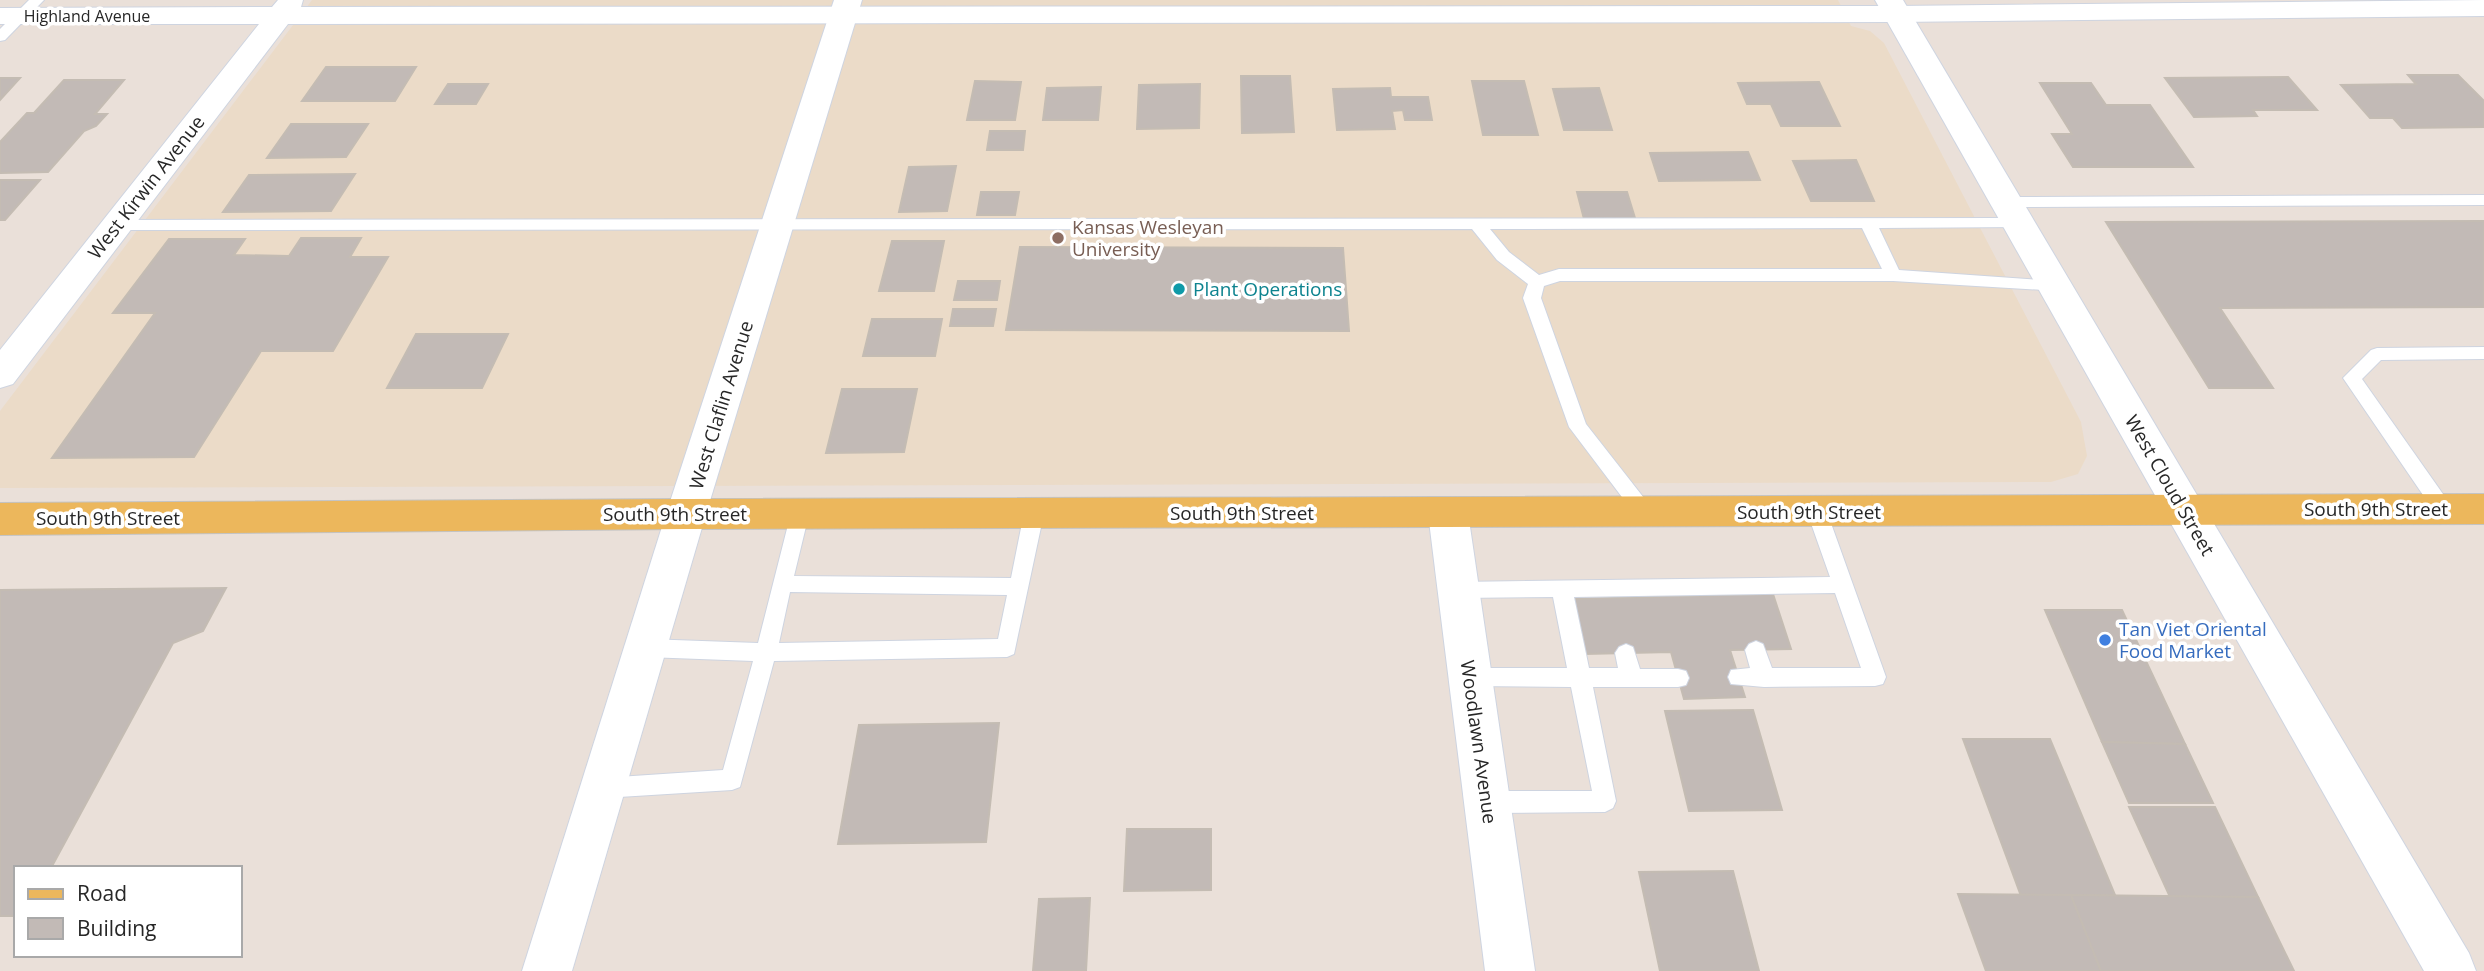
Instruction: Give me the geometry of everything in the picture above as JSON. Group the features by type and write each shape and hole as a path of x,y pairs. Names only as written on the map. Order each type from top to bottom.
{"main road":[{"name":"South 9th Street","path":"0,519 686,514 2484,509"}],"street":[{"name":"Highland Avenue","path":"19,11 286,7 2484,8"},
{"name":"West Kirwin Avenue","path":"0,375 286,7"},
{"name":"West Claflin Avenue","path":"547,971 686,514 846,7"},
{"name":"West Cloud Street","path":"1893,7 2451,971"},
{"name":"Woodlawn Avenue","path":"1448,513 1510,971"}],"lane":[{"path":"0,37 19,11"},
{"path":"117,225 1868,223 2011,212 2484,200"},
{"path":"1476,223 1503,256 1537,282"},
{"path":"1868,223 1893,275"},
{"path":"1537,282 1559,275 1893,275 2055,287"},
{"path":"1537,282 1532,298 1578,427 1644,512"},
{"path":"2443,509 2352,378 2377,354 2484,353"},
{"path":"1739,677 1875,677 1817,512"},
{"path":"646,648 766,652 1007,648 1034,513"},
{"path":"603,788 732,779 799,514"},
{"path":"782,583 1019,587"},
{"path":"1458,590 1562,589 1613,593 1738,591 1842,585"},
{"path":"1487,802 1605,801 1562,589"},
{"path":"1756,650 1764,678"},
{"path":"1626,653 1631,678"},
{"path":"1470,677 1678,678"}],"shaded area":[{"name":"Kansas Wesleyan University","path":"312,0 1838,0 1851,26 1870,31 1884,43 2081,422 2087,456 2078,474 2051,482 0,488 0,411"}],"building":[{"path":"326,67 416,67 395,101 302,101"},
{"path":"2408,75 2458,75 2484,101 2484,127 2402,128 2393,118 2370,118 2341,85 2416,84"},
{"path":"1241,76 1290,76 1294,132 1242,133"},
{"path":"2288,77 2317,110 2253,110 2257,116 2194,117 2165,78"},
{"path":"0,78 20,78 0,100"},
{"path":"64,80 124,80 95,114 107,114 96,126 84,131 48,172 0,173 0,142 27,113 34,113"},
{"path":"975,81 1021,82 1015,120 967,120"},
{"path":"1472,81 1524,81 1538,135 1483,135"},
{"path":"1819,82 1840,126 1781,126 1771,104 1747,104 1738,83"},
{"path":"2040,83 2091,83 2106,105 2150,105 2193,167 2073,167 2052,134 2072,134"},
{"path":"448,84 488,84 476,104 435,104"},
{"path":"1200,84 1199,128 1137,129 1139,85"},
{"path":"1101,87 1098,120 1043,120 1047,88"},
{"path":"1390,88 1391,97 1428,97 1432,120 1405,120 1403,110 1392,111 1395,129 1337,130 1333,89"},
{"path":"1599,88 1612,130 1564,130 1553,89"},
{"path":"291,124 368,124 346,157 267,158"},
{"path":"990,131 1025,131 1023,150 987,150"},
{"path":"1748,152 1760,180 1659,181 1650,153"},
{"path":"1856,160 1874,201 1811,201 1793,161"},
{"path":"956,166 947,211 899,212 909,167"},
{"path":"355,174 331,211 223,212 249,175"},
{"path":"0,180 40,180 5,220 0,220"},
{"path":"981,192 1019,192 1015,215 977,215"},
{"path":"1577,192 1627,192 1635,218 1584,219"},
{"path":"2484,221 2484,307 2220,308 2273,388 2209,388 2106,222"},
{"path":"301,238 361,238 350,257 388,257 333,351 261,351 194,457 52,458 155,313 113,313 169,239 245,239 234,255 289,256"},
{"path":"892,241 944,241 934,291 879,291"},
{"name":"Plant Operations","path":"1020,247 1343,248 1349,331 1006,330"},
{"path":"958,281 1000,281 997,300 954,300"},
{"path":"953,309 996,309 993,326 950,326"},
{"path":"872,319 942,319 935,356 863,356"},
{"path":"416,334 508,334 482,388 387,388"},
{"path":"842,389 917,389 904,452 826,453"},
{"path":"226,588 203,631 173,643 52,866 14,866 14,916 0,916 0,590"},
{"path":"1773,594 1791,649 1730,650 1745,697 1684,699 1671,652 1585,654 1573,599"},
{"path":"2045,610 2122,610 2185,744 2102,742"},
{"path":"1753,710 1782,810 1689,811 1665,711"},
{"path":"999,723 986,842 838,844 859,725"},
{"path":"1963,739 2050,739 2115,895 2021,896"},
{"path":"2102,742 2185,744 2213,803 2129,803"},
{"path":"2129,807 2215,807 2258,897 2170,897"},
{"path":"1127,829 1211,829 1211,890 1124,891"},
{"path":"1733,871 1759,971 1660,971 1639,872"},
{"path":"1958,894 2071,895 2101,971 1986,971"},
{"path":"2071,895 2258,897 2294,971 2101,971"},
{"path":"1090,898 1086,971 1033,971 1039,899"}],"place":[{"name":"Kansas Wesleyan University","path":"1058,238"},
{"name":"Plant Operations","path":"1179,289"},
{"name":"Tan Viet Oriental Food Market","path":"2105,640"}]}
